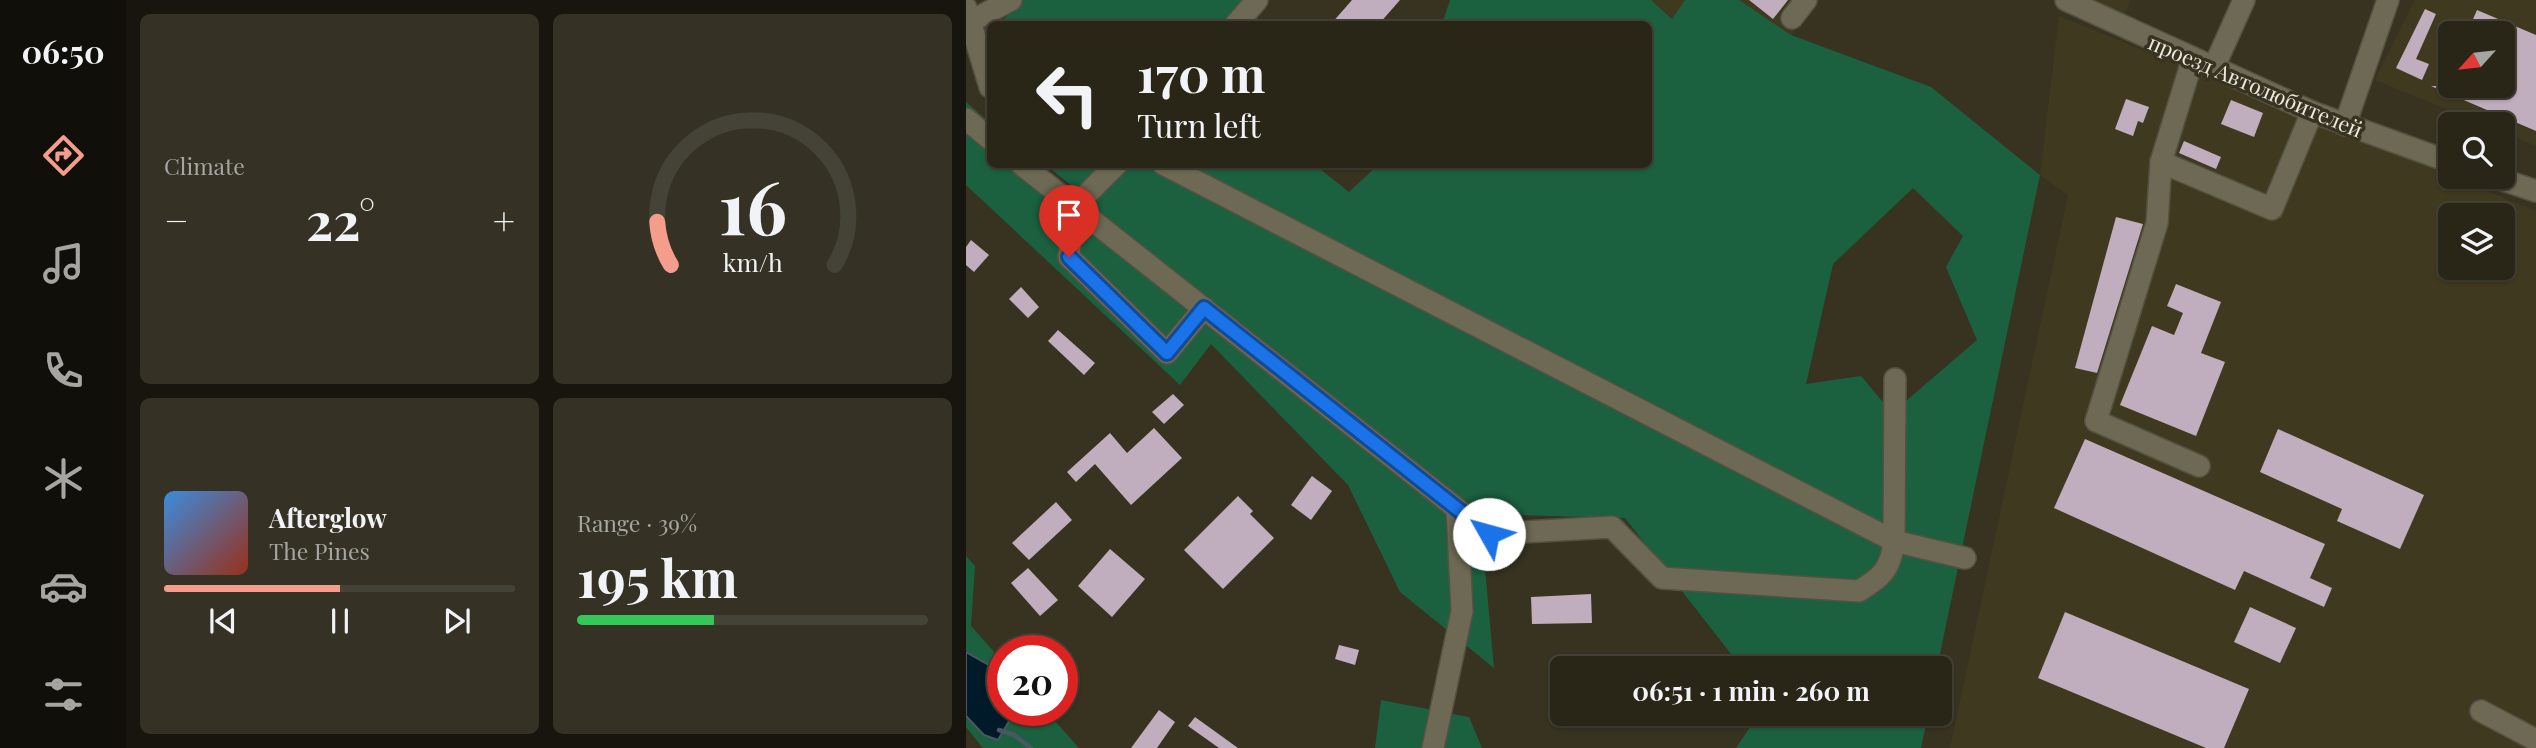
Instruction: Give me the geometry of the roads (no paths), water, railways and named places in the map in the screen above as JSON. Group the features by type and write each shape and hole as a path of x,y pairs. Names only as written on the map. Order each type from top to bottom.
{"street":[{"path":"987,78 967,18 1011,0"},
{"path":"1239,21 1257,0"},
{"path":"1792,18 1805,0"},
{"path":"2214,67 2244,0"},
{"path":"2345,125 2388,0"},
{"name":"проезд Автолюбителей","path":"2070,1 2312,112 2438,158"},
{"path":"2193,58 2161,162 2157,223 2096,421 2199,466"},
{"path":"2161,162 2272,209 2312,112"},
{"path":"966,119 987,136"},
{"path":"1026,168 1489,534 1612,527 1662,578 1858,591 1882,577 1891,563 1894,541 1895,379"},
{"path":"1113,168 1073,208 1069,257 1167,353 1204,308"},
{"path":"1171,168 1894,541 1965,558"},
{"path":"2515,184 2536,191"},
{"path":"1433,748 1462,611 1457,509"},
{"path":"2481,711 2536,740"}],"water":[{"path":"966,652 987,664 987,726 1006,726 998,740 984,735 966,716"}],"waterway":[{"path":"999,730 1014,735 1031,748"}]}
